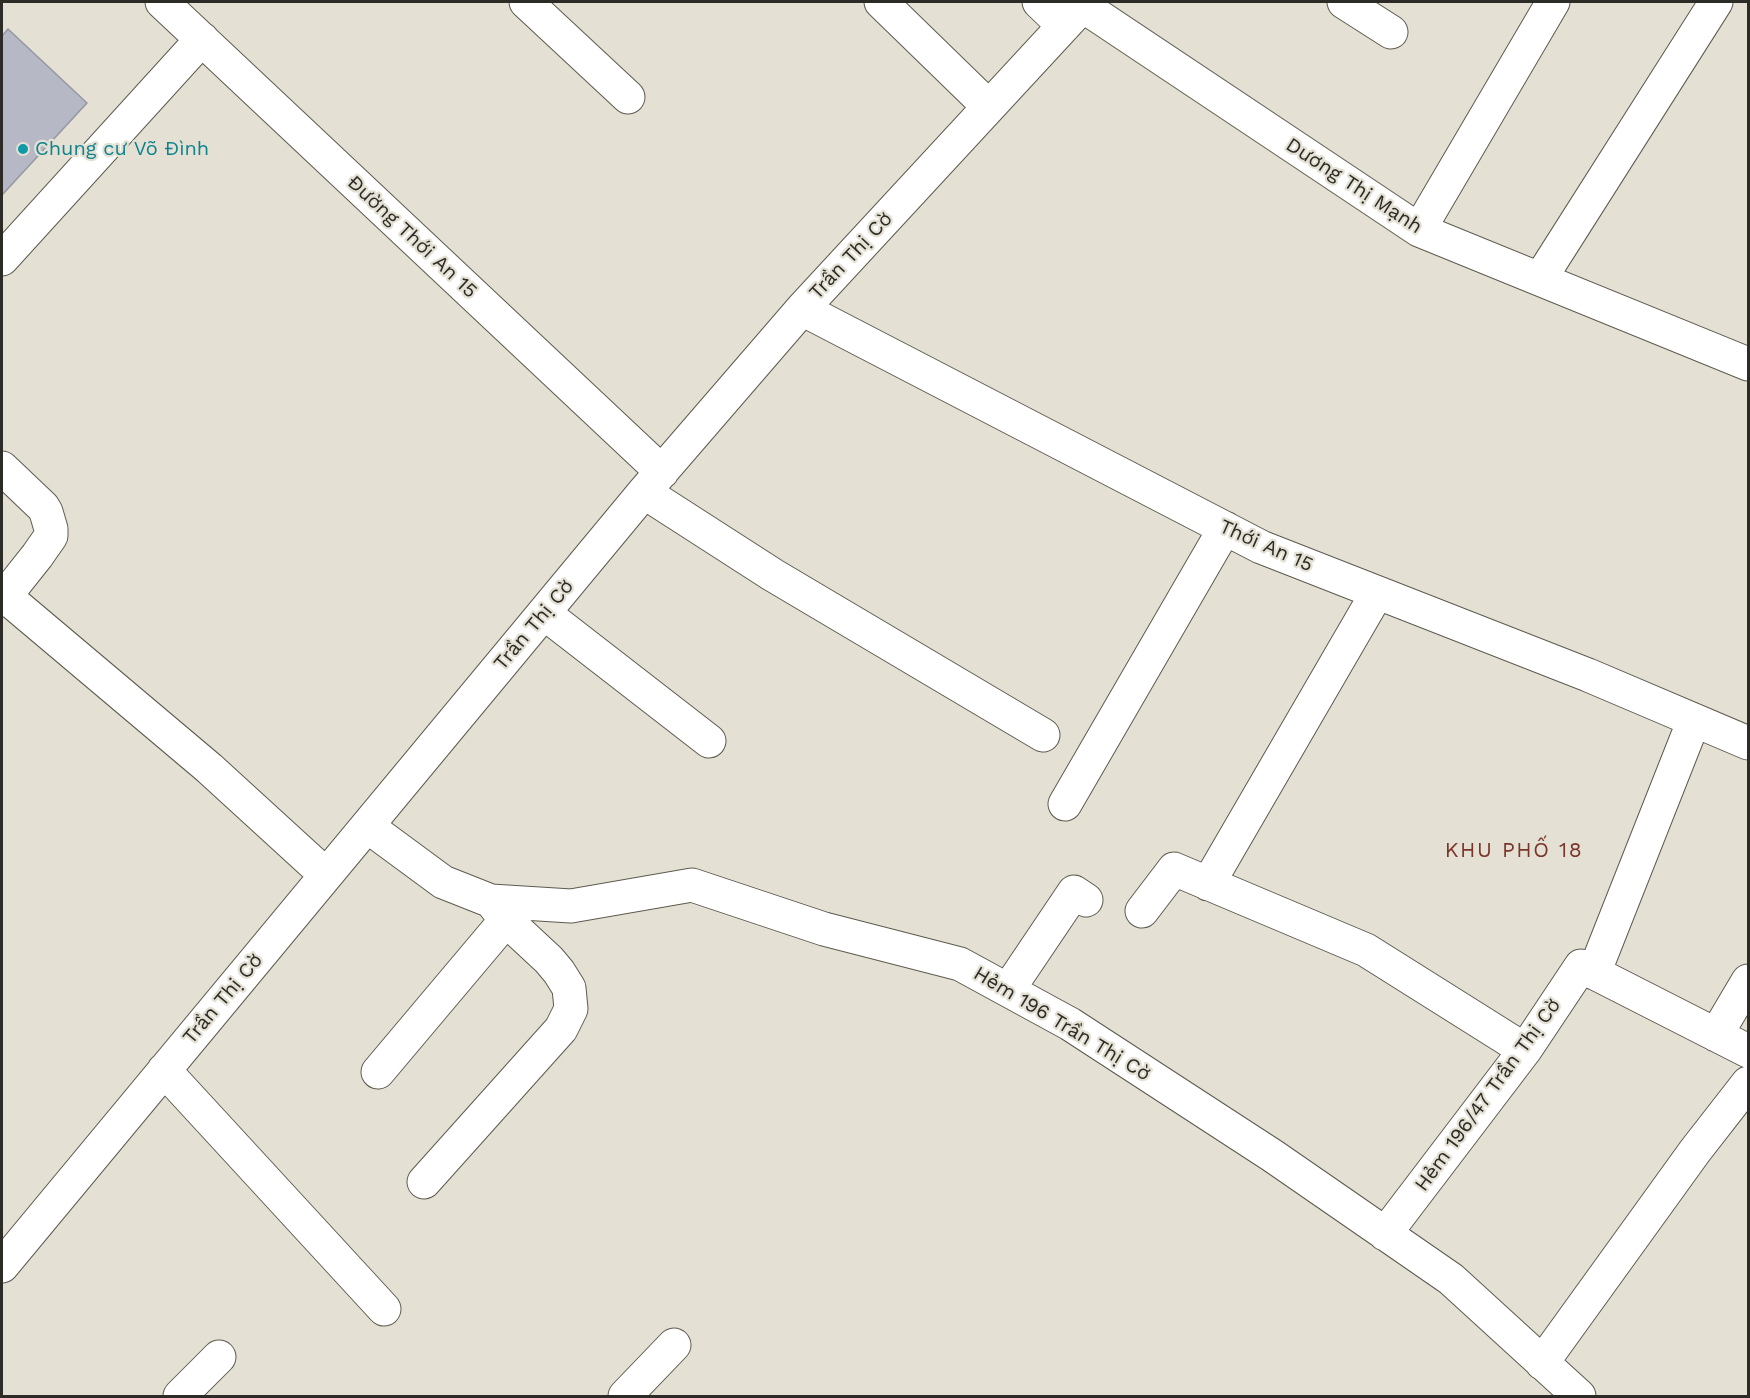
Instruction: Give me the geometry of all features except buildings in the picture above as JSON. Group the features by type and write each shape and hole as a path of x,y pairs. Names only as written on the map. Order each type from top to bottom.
{"street":[{"name":"Đường Thới An 15","path":"162,2 653,482 773,575 1042,735"},
{"path":"526,2 628,97"},
{"path":"881,2 988,107"},
{"name":"Dương Thị Mạnh","path":"1040,2 1078,11 1419,230 1749,364"},
{"path":"1344,2 1391,32"},
{"path":"1419,230 1553,2"},
{"path":"1540,279 1716,2"},
{"name":"Trần Thị Cờ","path":"2,1266 653,482 802,309 1078,11"},
{"path":"2,260 202,39"},
{"name":"Thới An 15","path":"802,309 1261,548 1588,675 1749,743"},
{"path":"2,468 42,507 51,528 51,536 38,556 3,598 209,768 326,875"},
{"path":"1065,804 1225,528"},
{"path":"1208,884 1377,593"},
{"path":"544,613 709,741"},
{"path":"1694,720 1594,973 1749,1051"},
{"name":"Hẻm 196 Trần Thị Cờ","path":"367,826 443,882 499,911 572,906 692,885 824,929 960,964 1070,1024 1274,1156 1451,1279 1556,1384"},
{"path":"1142,911 1174,869 1366,950 1525,1050"},
{"path":"1008,990 1074,892 1086,900"},
{"path":"378,1072 499,911 549,960 569,988 571,1009 561,1029 424,1182"},
{"name":"Hẻm 196/47 Trần Thị Cờ","path":"1385,1234 1525,1050 1581,966 1594,973"},
{"path":"1716,1035 1749,981"},
{"path":"164,1070 384,1309"},
{"path":"1556,1384 1695,1151 1749,1083"},
{"path":"625,1396 675,1345"},
{"path":"180,1396 219,1357"}],"place":[{"name":"Chung cư Võ Đình","path":"23,149"}],"district":[{"name":"KHU PHỐ 18","path":"1514,851"}]}
